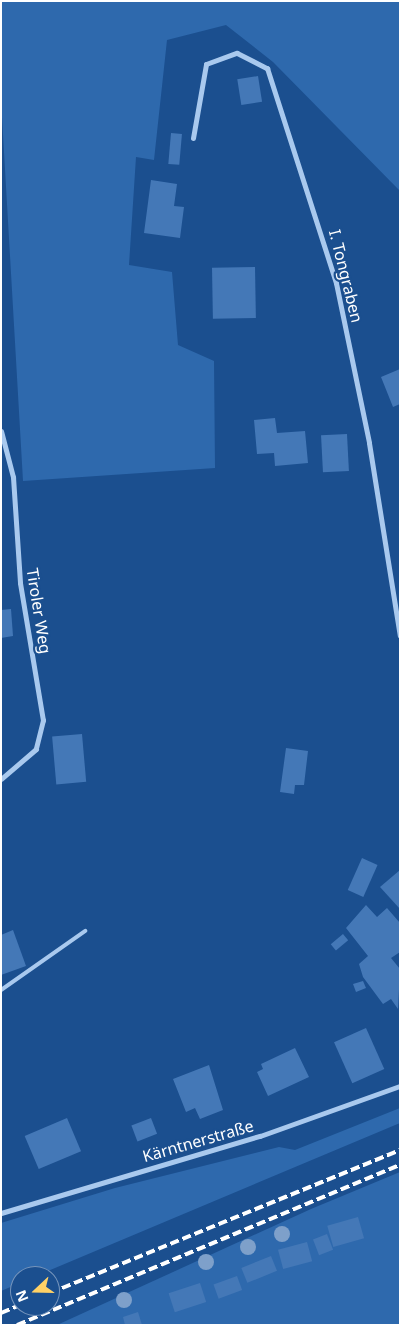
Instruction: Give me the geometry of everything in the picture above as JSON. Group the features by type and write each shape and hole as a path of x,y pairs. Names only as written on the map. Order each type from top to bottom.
{"street":[{"name":"I. Tongraben","path":"193,138 206,64 237,53 267,68 336,283 370,442 400,636"},
{"name":"Tiroler Weg","path":"1,431 12,477 20,583 42,720 36,749 1,779"},
{"name":"Kärntnerstraße","path":"1,1213 270,1133 400,1086"}],"lane":[{"path":"1,990 86,931"}],"shaded area":[{"path":"1,1 400,1 400,191 273,62 226,25 167,40 154,160 136,157 129,265 172,272 178,345 214,361 215,468 23,481 1,100"},
{"path":"400,1108 400,1123 60,1266 10,1266 10,1287 1,1291 1,1223 115,1188 279,1147 295,1150"},
{"path":"400,1172 400,1325 57,1325 311,1209"}],"building":[{"path":"258,76 262,102 241,105 237,79"},
{"path":"171,133 182,134 179,165 168,164"},
{"path":"151,180 177,184 174,206 184,207 180,238 144,233"},
{"path":"255,267 256,318 213,319 212,268"},
{"path":"400,369 400,404 393,407 381,377"},
{"path":"275,418 277,433 305,431 308,463 275,466 274,453 257,454 254,420"},
{"path":"347,434 349,471 323,472 321,435"},
{"path":"11,609 13,636 1,638 1,610"},
{"path":"82,734 86,782 56,784 52,737"},
{"path":"286,748 308,751 304,785 295,785 294,794 280,792"},
{"path":"362,858 378,865 363,897 348,890"},
{"path":"400,870 400,909 380,887"},
{"path":"366,905 377,917 387,908 400,923 400,952 391,958 400,969 398,1009 391,999 383,1004 363,977 359,964 368,956 346,928"},
{"path":"13,930 26,966 1,975 1,935"},
{"path":"343,934 348,940 336,950 331,944"},
{"path":"363,981 366,988 356,992 353,984"},
{"path":"366,1028 384,1069 352,1083 334,1042"},
{"path":"295,1048 309,1077 268,1096 257,1072 263,1069 261,1064"},
{"path":"209,1065 223,1110 200,1119 195,1108 186,1112 173,1079"},
{"path":"67,1118 81,1151 39,1169 25,1136"},
{"path":"151,1118 157,1134 137,1141 131,1126"},
{"path":"358,1217 364,1238 333,1247 327,1226"},
{"path":"327,1234 333,1250 319,1255 313,1239"},
{"path":"307,1242 312,1261 283,1269 278,1250"},
{"path":"271,1256 277,1271 247,1283 241,1268"},
{"path":"237,1276 242,1290 219,1299 214,1285"},
{"path":"200,1283 206,1302 175,1312 169,1293"},
{"path":"138,1312 142,1325 125,1325 123,1317"}],"railway":[{"path":"60,1289 400,1150"},
{"path":"17,1325 400,1165"},
{"path":"1,1313 10,1309"}]}
